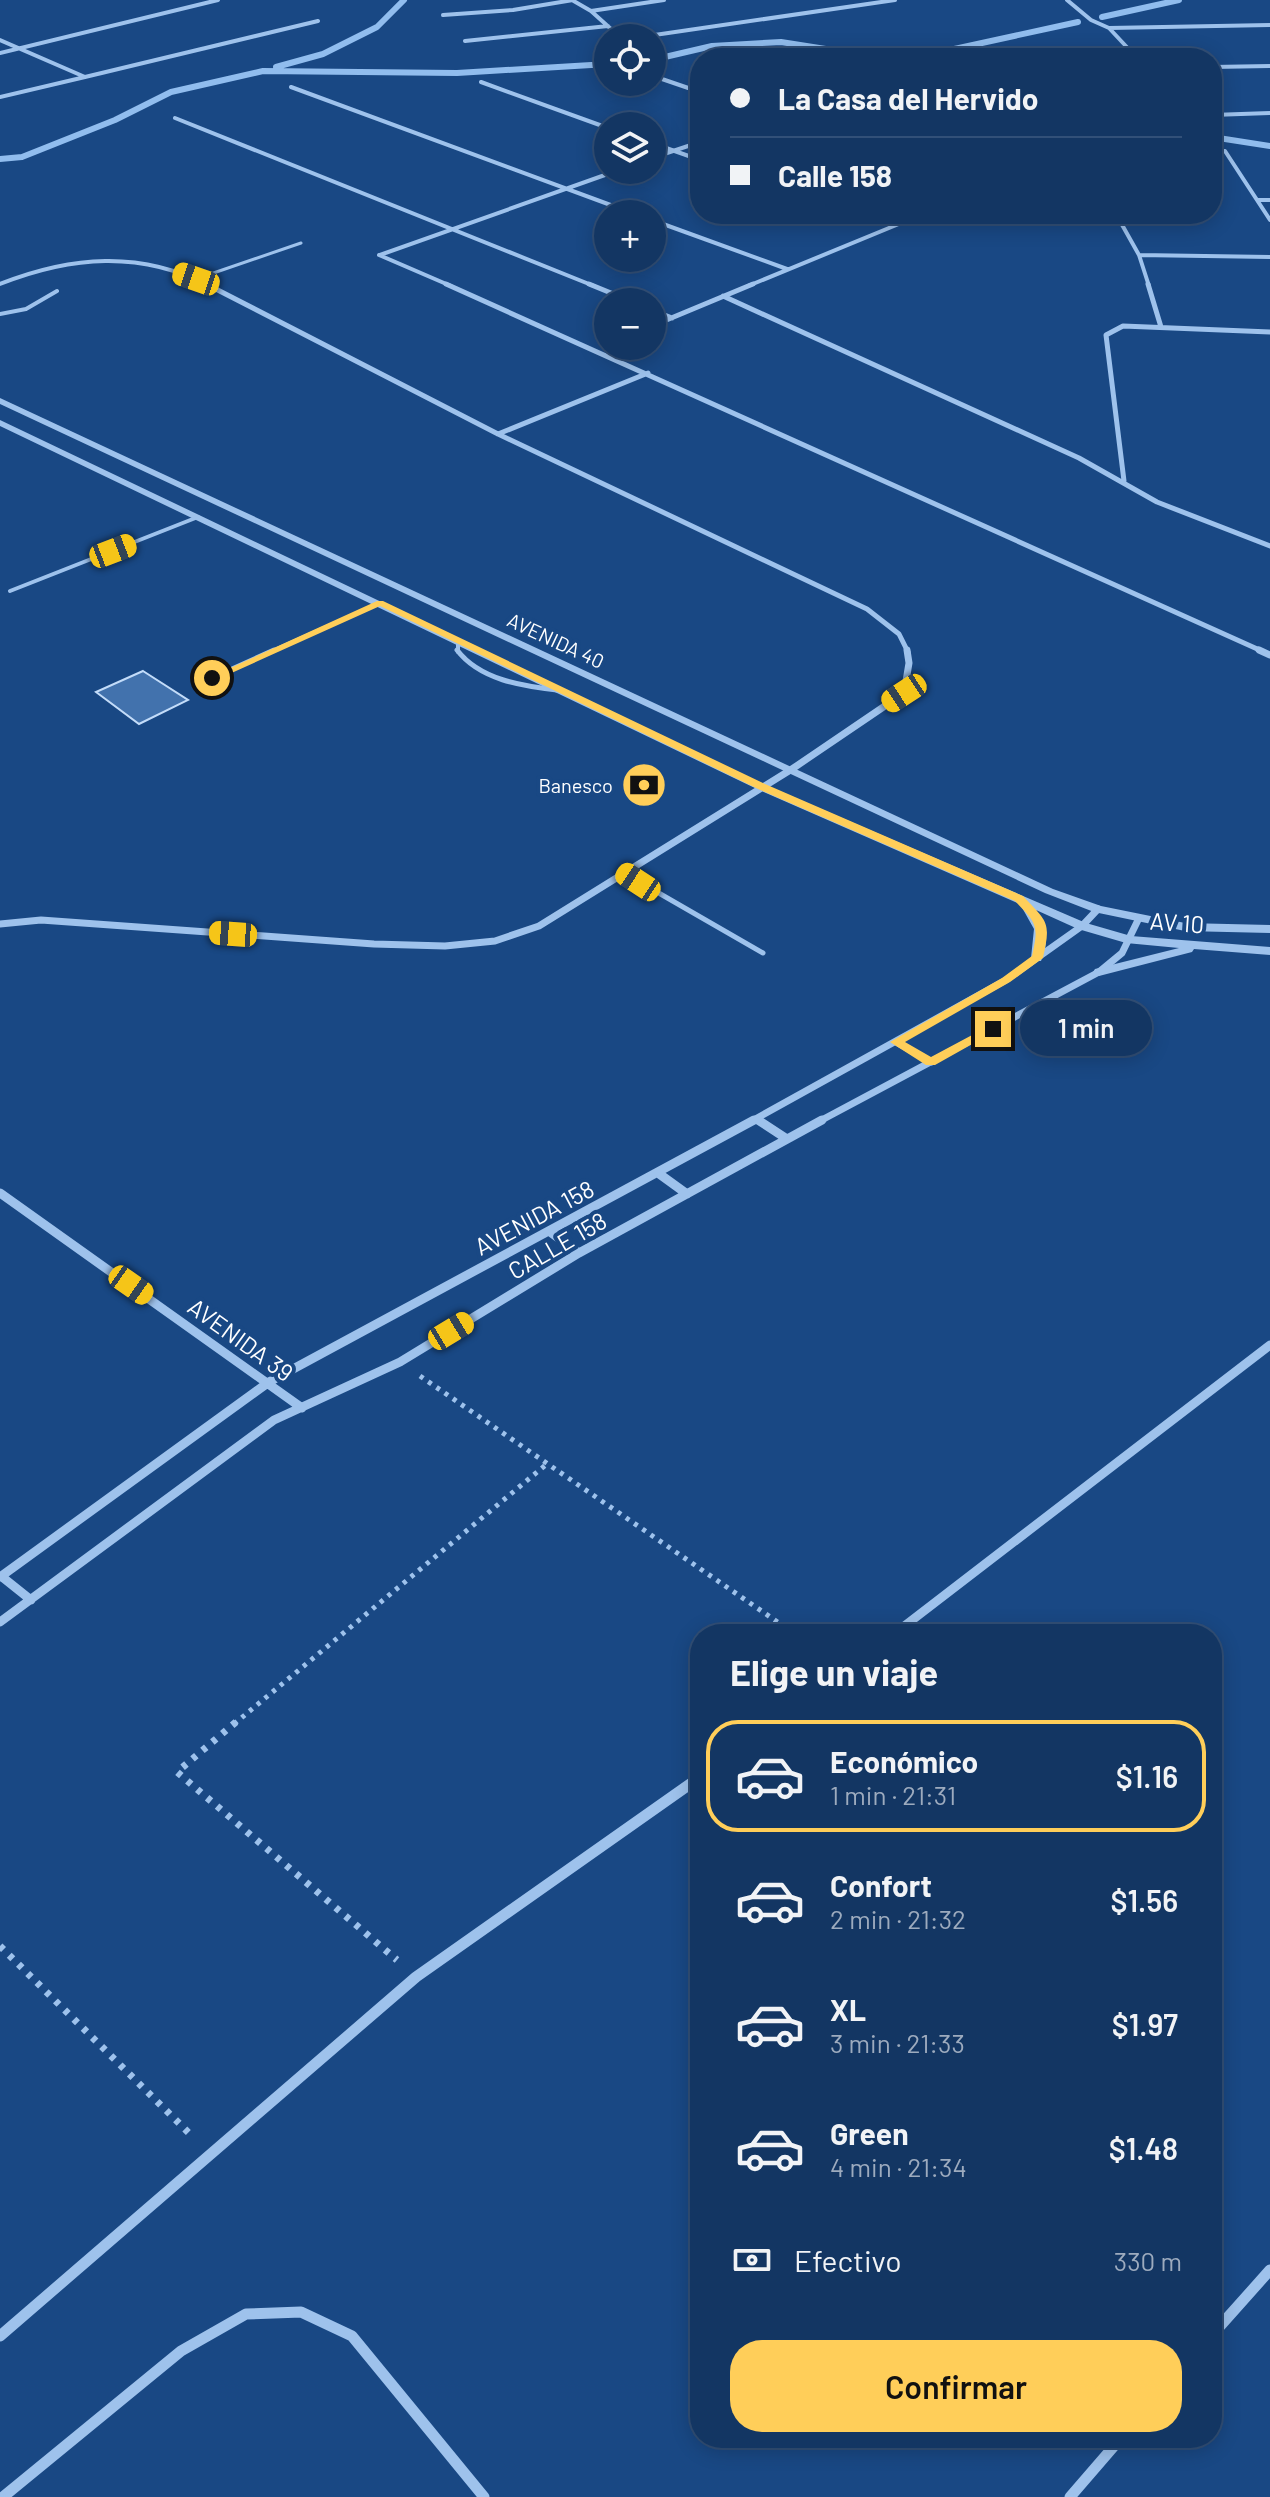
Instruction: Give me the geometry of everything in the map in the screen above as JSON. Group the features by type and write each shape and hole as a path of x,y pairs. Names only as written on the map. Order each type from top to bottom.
{"street":[{"path":"0,53 218,0"},
{"path":"443,15 513,10 572,0 606,24"},
{"path":"591,11 664,0"},
{"path":"666,33 895,0"},
{"path":"1067,0 1091,20 1109,28 1128,48"},
{"path":"0,97 318,21"},
{"path":"1109,28 1270,25"},
{"path":"465,41 594,27"},
{"path":"0,40 85,77"},
{"path":"1222,67 1270,66"},
{"path":"666,80 690,89"},
{"path":"481,82 594,123"},
{"path":"291,87 596,200"},
{"path":"1222,115 1270,113"},
{"path":"175,118 598,288"},
{"path":"666,153 690,145"},
{"path":"666,148 690,157"},
{"path":"1222,151 1225,151 1270,220"},
{"path":"594,179 379,255 594,348"},
{"path":"1257,200 1270,200"},
{"path":"889,224 895,226"},
{"path":"666,320 900,224"},
{"path":"1122,224 1139,255 1161,327"},
{"path":"666,225 788,269"},
{"path":"1139,255 1270,257"},
{"path":"0,284 49,267 102,259 148,263 196,279 498,434 867,609 889,623 907,641 911,664 904,693 792,769 539,926 495,941 445,946 358,943 41,920 0,924"},
{"path":"723,296 1124,481 1157,502 1270,546"},
{"path":"666,316 672,318"},
{"path":"1124,481 1106,335 1123,326 1270,332"},
{"path":"620,360 1270,655"},
{"path":"498,434 648,373"},
{"name":"AVENIDA 40","path":"0,401 1035,884 1098,909 1185,927 1270,929"},
{"name":"AVENIDA 40","path":"0,423 761,787 1082,926"},
{"path":"1019,899 1039,920 1043,930 1037,958"},
{"name":"AVENIDA 158","path":"0,1577 269,1382 757,1119 1006,980 1082,926 1098,909"},
{"name":"CALLE 158","path":"0,1622 274,1420 400,1362 579,1253 1099,972 1122,953 1139,918"},
{"name":"AV 10","path":"1082,926 1130,940 1270,951"},
{"path":"1099,972 1205,946"},
{"path":"896,1042 931,1062"},
{"path":"757,1119 787,1139"},
{"path":"658,1173 687,1194"},
{"name":"AVENIDA 39","path":"0,1193 302,1408"},
{"path":"549,1231 579,1253"},
{"path":"907,1624 1270,1345"},
{"path":"0,1577 31,1600"},
{"path":"0,2336 416,1977 690,1784"},
{"path":"1222,2324 1270,2270"},
{"path":"3,2497 181,2351 246,2314 301,2312 352,2336 484,2497"},
{"path":"1070,2497 1112,2448"}],"lane":[{"path":"196,279 301,243"},
{"path":"0,314 26,309 57,291"},
{"path":"10,591 198,517"},
{"path":"212,678 380,603"},
{"path":"624,873 763,953"}],"path":[{"path":"400,1362 781,1624"},
{"path":"416,1977 177,1772 548,1463"},
{"path":"0,1946 211,2154"}],"building":[{"path":"143,671 188,700 139,724 96,692"}],"waterway":[{"path":"276,67 323,54 377,27 404,0"},
{"path":"1102,17 1179,0"},
{"path":"959,48 1078,22"},
{"path":"703,48 781,42 819,48"},
{"path":"666,57 690,51"},
{"path":"0,159 22,157 115,120 171,92 263,71 457,73 594,65"},
{"path":"1222,139 1270,146"}],"place":[{"name":"Banesco","path":"644,785"}],"route":[{"path":"212,678 380,603 761,787 1019,899 1039,920 1043,930 1037,958 1006,980 896,1042 931,1062 993,1029"}]}
